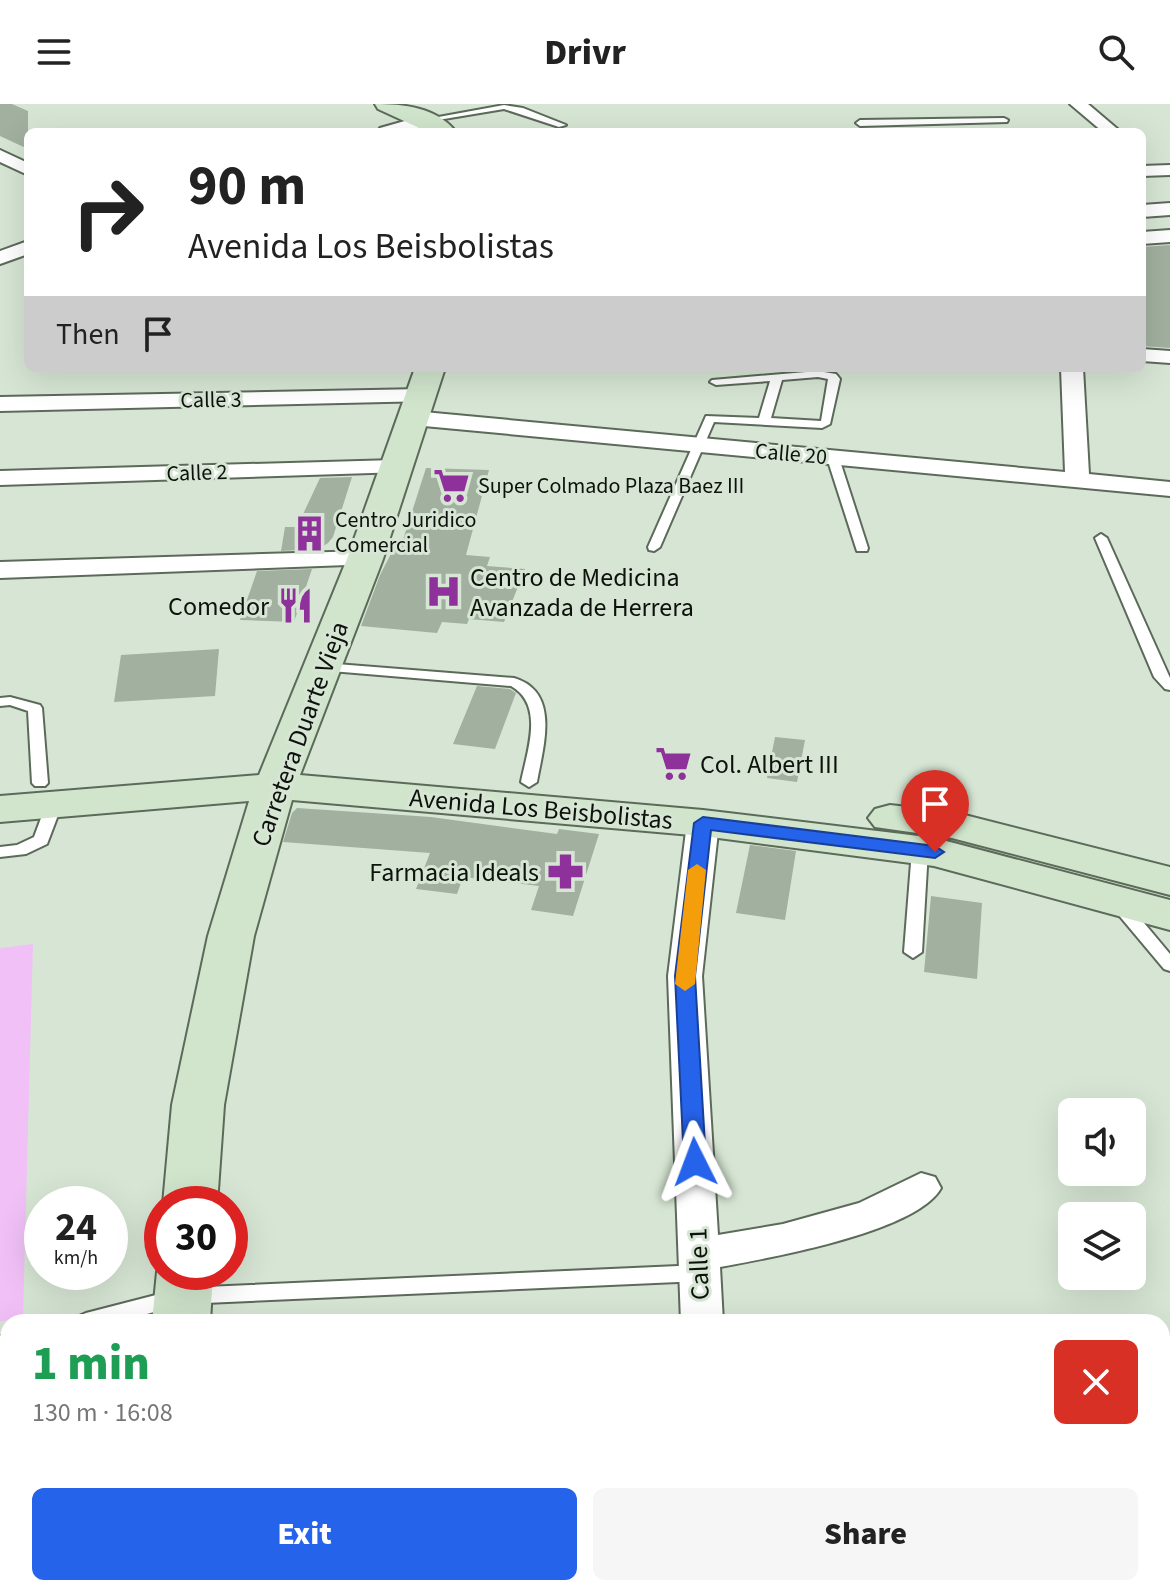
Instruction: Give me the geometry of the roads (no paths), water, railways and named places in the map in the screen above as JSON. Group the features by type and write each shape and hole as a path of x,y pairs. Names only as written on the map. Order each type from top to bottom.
{"main road":[{"path":"386,104 435,126"},
{"name":"Carretera Duarte Vieja","path":"191,1186 198,1105 231,936 282,771 365,559 422,394"},
{"name":"Avenida Los Beisbolistas","path":"282,771 920,850 1170,915"},
{"name":"Avenida Los Beisbolistas","path":"0,809 32,791 282,771 529,782 953,825 1170,881"}],"street":[{"path":"1078,104 1108,128"},
{"path":"1146,211 1170,209"},
{"path":"1146,238 1170,236"},
{"path":"0,258 24,249"},
{"path":"1146,355 1170,357"},
{"path":"1072,372 1077,481"},
{"name":"Calle 20","path":"422,394 696,445 1170,489"},
{"name":"Calle 3","path":"0,404 422,394"},
{"name":"Calle 2","path":"0,478 395,467"},
{"path":"0,570 365,559"},
{"name":"Calle 1","path":"702,1314 685,976 703,823"},
{"path":"700,1264 871,1215 921,1188"}],"lane":[{"path":"435,126 504,107 562,125"},
{"path":"860,123 1004,120"},
{"path":"968,121 976,128"},
{"path":"654,547 710,418 816,426 826,422 832,376 716,382"},
{"path":"764,421 777,377"},
{"path":"833,458 862,548"},
{"path":"1101,538 1161,677 1170,686"},
{"path":"324,667 514,682 527,686 535,694 538,707 529,782"},
{"path":"0,702 10,701 35,708 32,791 41,840 20,850 0,852"},
{"path":"913,952 920,850"},
{"path":"1114,898 1170,965"},
{"path":"117,1314 183,1297 700,1264"}],"place":[{"name":"Super Colmado Plaza Baez III","path":"452,486"},
{"name":"Centro Juridico Comercial","path":"309,533"},
{"name":"Centro de Medicina Avanzada de Herrera","path":"444,592"},
{"name":"Comedor","path":"295,606"},
{"name":"Col. Albert III","path":"674,764"},
{"name":"Farmacia Ideals","path":"565,872"}]}
